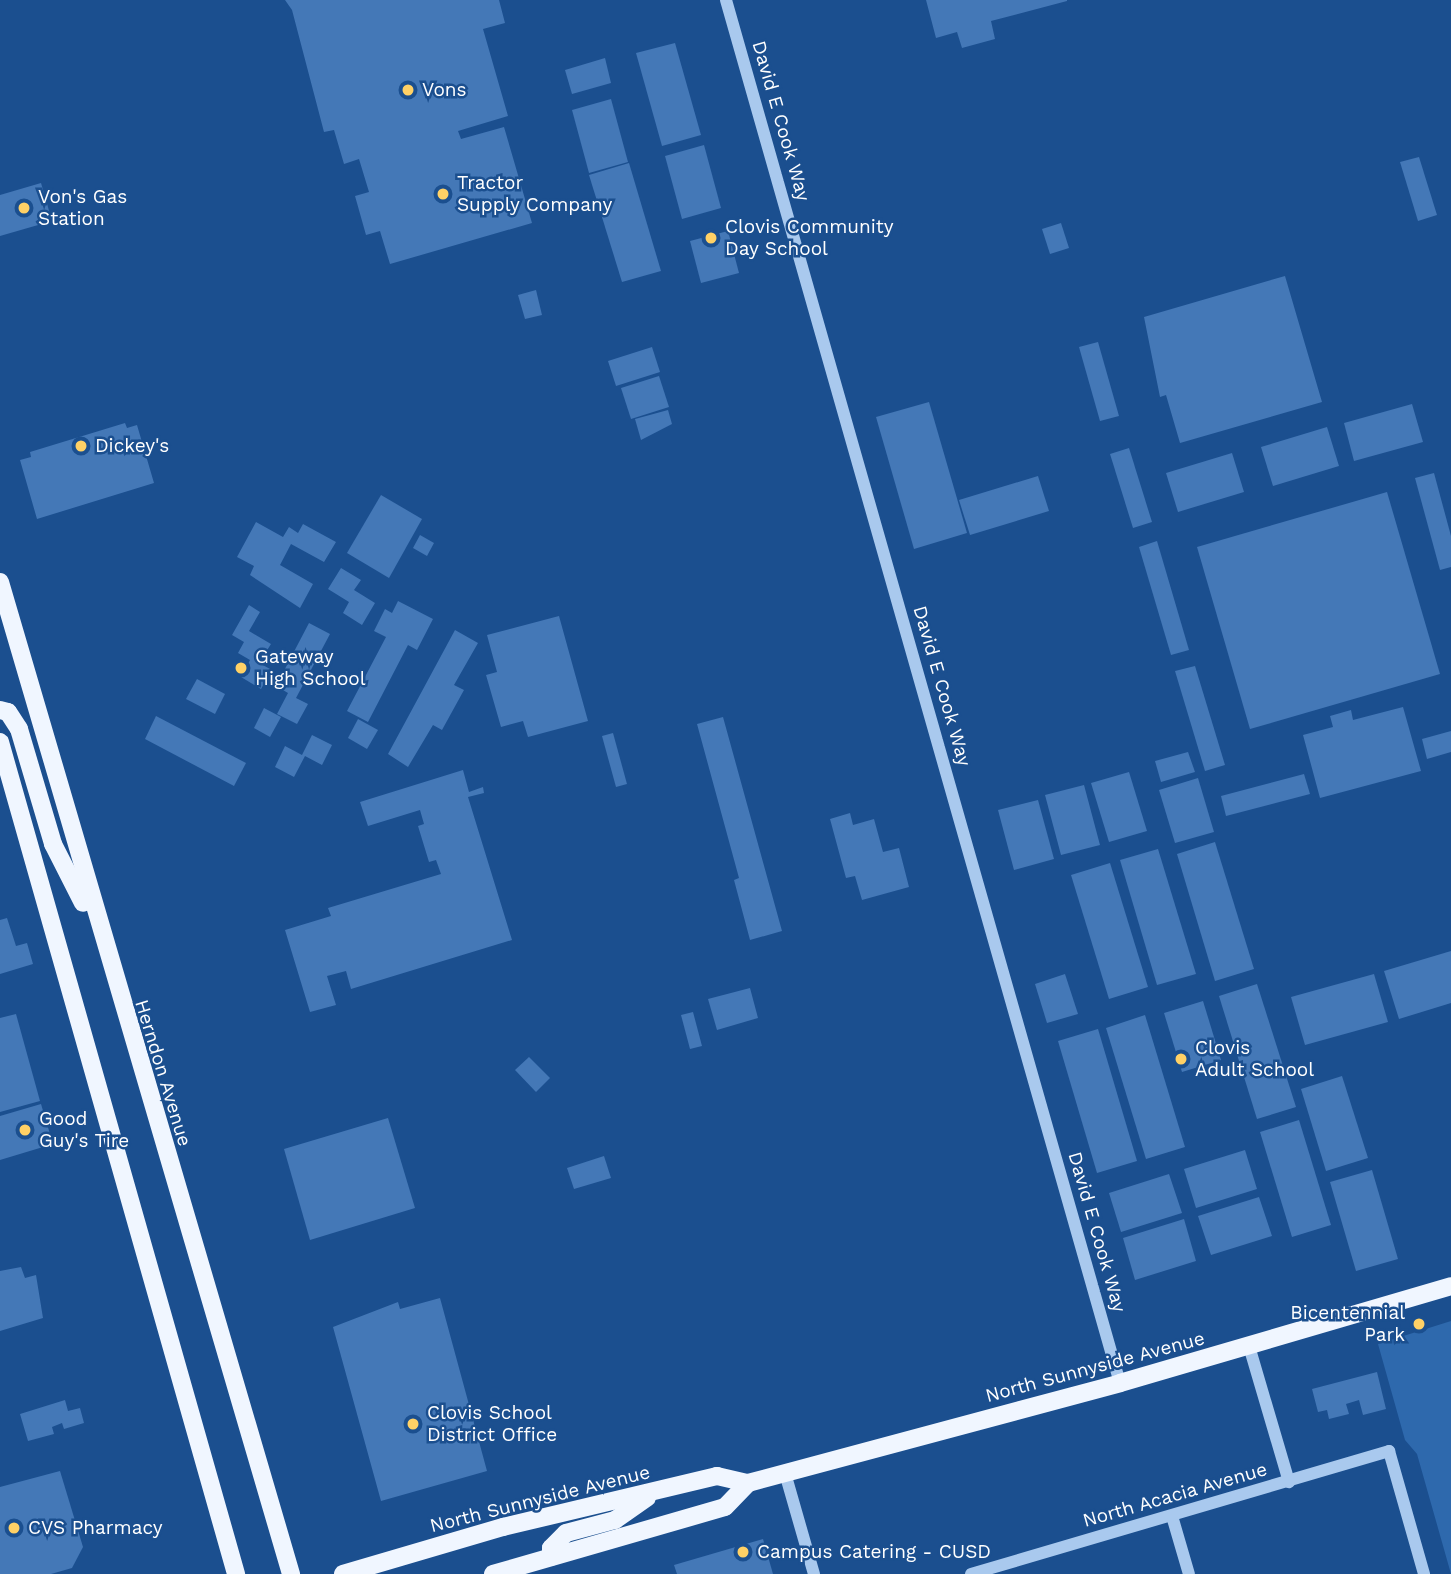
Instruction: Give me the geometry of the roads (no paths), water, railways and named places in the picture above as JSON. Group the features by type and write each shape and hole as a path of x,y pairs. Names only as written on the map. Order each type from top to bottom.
{"main road":[{"name":"Herndon Avenue","path":"0,582 100,938 291,1574"},
{"path":"0,710 8,712 19,729 53,844 100,938"},
{"path":"0,742 236,1574"},
{"name":"North Sunnyside Avenue","path":"343,1574 503,1527 717,1476 748,1483 1120,1383 1451,1286"},
{"path":"493,1574 725,1507 748,1483"},
{"path":"551,1557 551,1548 566,1533 615,1520 656,1492"}],"street":[{"name":"David E Cook Way","path":"726,0 1120,1383"},
{"path":"1249,1346 1289,1482"},
{"name":"North Acacia Avenue","path":"971,1574 1389,1451 1424,1574"},
{"path":"786,1473 814,1574"},
{"path":"1172,1516 1189,1574"}],"place":[{"name":"Vons","path":"408,90"},
{"name":"Tractor Supply Company","path":"443,194"},
{"name":"Von's Gas Station","path":"24,208"},
{"name":"Clovis Community Day School","path":"711,238"},
{"name":"Dickey's","path":"81,446"},
{"name":"Gateway High School","path":"241,668"},
{"name":"Clovis Adult School","path":"1181,1059"},
{"name":"Good Guy's Tire","path":"25,1130"},
{"name":"Bicentennial Park","path":"1419,1324"},
{"name":"Clovis School District Office","path":"413,1424"},
{"name":"CVS Pharmacy","path":"14,1528"},
{"name":"Campus Catering - CUSD","path":"743,1552"}]}
